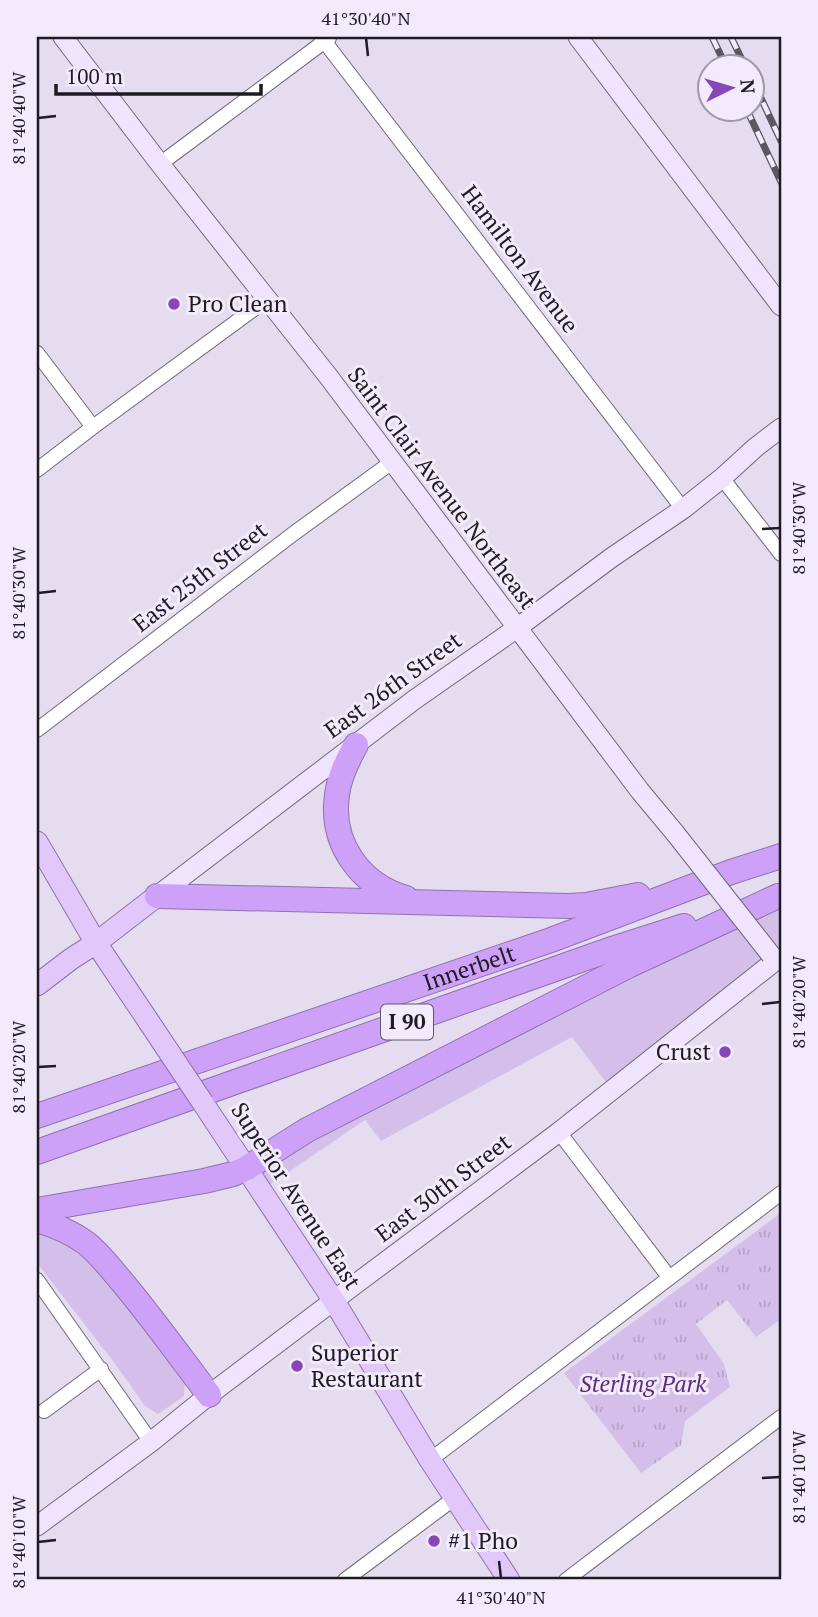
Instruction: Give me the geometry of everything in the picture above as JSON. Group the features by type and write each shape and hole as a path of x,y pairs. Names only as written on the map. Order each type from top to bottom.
{"highway":[{"path":"356,745 344,768 337,793 335,813 343,846 364,876 378,887 423,903"},
{"name":"Innerbelt","path":"37,1116 551,940 731,872 781,856"},
{"path":"157,895 568,906 635,896 731,872"},
{"path":"37,1210 233,1174 307,1130 628,966 779,895"},
{"name":"Innerbelt","path":"37,1152 606,951 779,895"},
{"path":"37,1220 69,1232 87,1243 102,1258 209,1395"}],"main road":[{"name":"Saint Clair Avenue Northeast","path":"63,37 328,376 640,791 776,962"},
{"path":"578,37 781,306"},
{"name":"East 26th Street","path":"37,985 414,701 683,509 781,428"},
{"name":"Superior Avenue East","path":"37,842 96,943 334,1301 430,1460 509,1580"},
{"name":"East 30th Street","path":"37,1526 152,1442 209,1395 559,1132 776,962"}],"street":[{"path":"160,164 325,38"},
{"name":"Hamilton Avenue","path":"325,38 683,509"},
{"path":"37,470 266,300"},
{"path":"37,353 93,427"},
{"name":"East 25th Street","path":"37,730 293,534 392,462"},
{"path":"722,478 781,554"},
{"path":"559,1132 669,1277"},
{"path":"430,1460 781,1193"},
{"path":"37,1280 152,1442"},
{"path":"44,1411 101,1369"},
{"path":"566,1580 780,1419"},
{"path":"345,1580 456,1497"}],"green space":[{"path":"781,894 781,969 776,961 612,1090 572,1037 381,1141 365,1120 262,1190 247,1168"},
{"name":"Sterling Park","path":"781,1213 781,1319 756,1337 727,1300 696,1324 724,1364 730,1387 685,1421 681,1445 641,1473 564,1373"},
{"path":"37,1231 60,1241 94,1265 160,1351 175,1363 185,1378 184,1396 158,1414 145,1406 37,1263"}],"railway":[{"path":"712,37 719,52"},
{"path":"731,37 738,52"},
{"path":"766,109 781,141"},
{"path":"753,122 781,182"}],"place":[{"name":"Pro Clean","path":"174,304"},
{"name":"Crust","path":"725,1052"},
{"name":"Superior Restaurant","path":"297,1366"},
{"name":"#1 Pho","path":"434,1541"}]}
